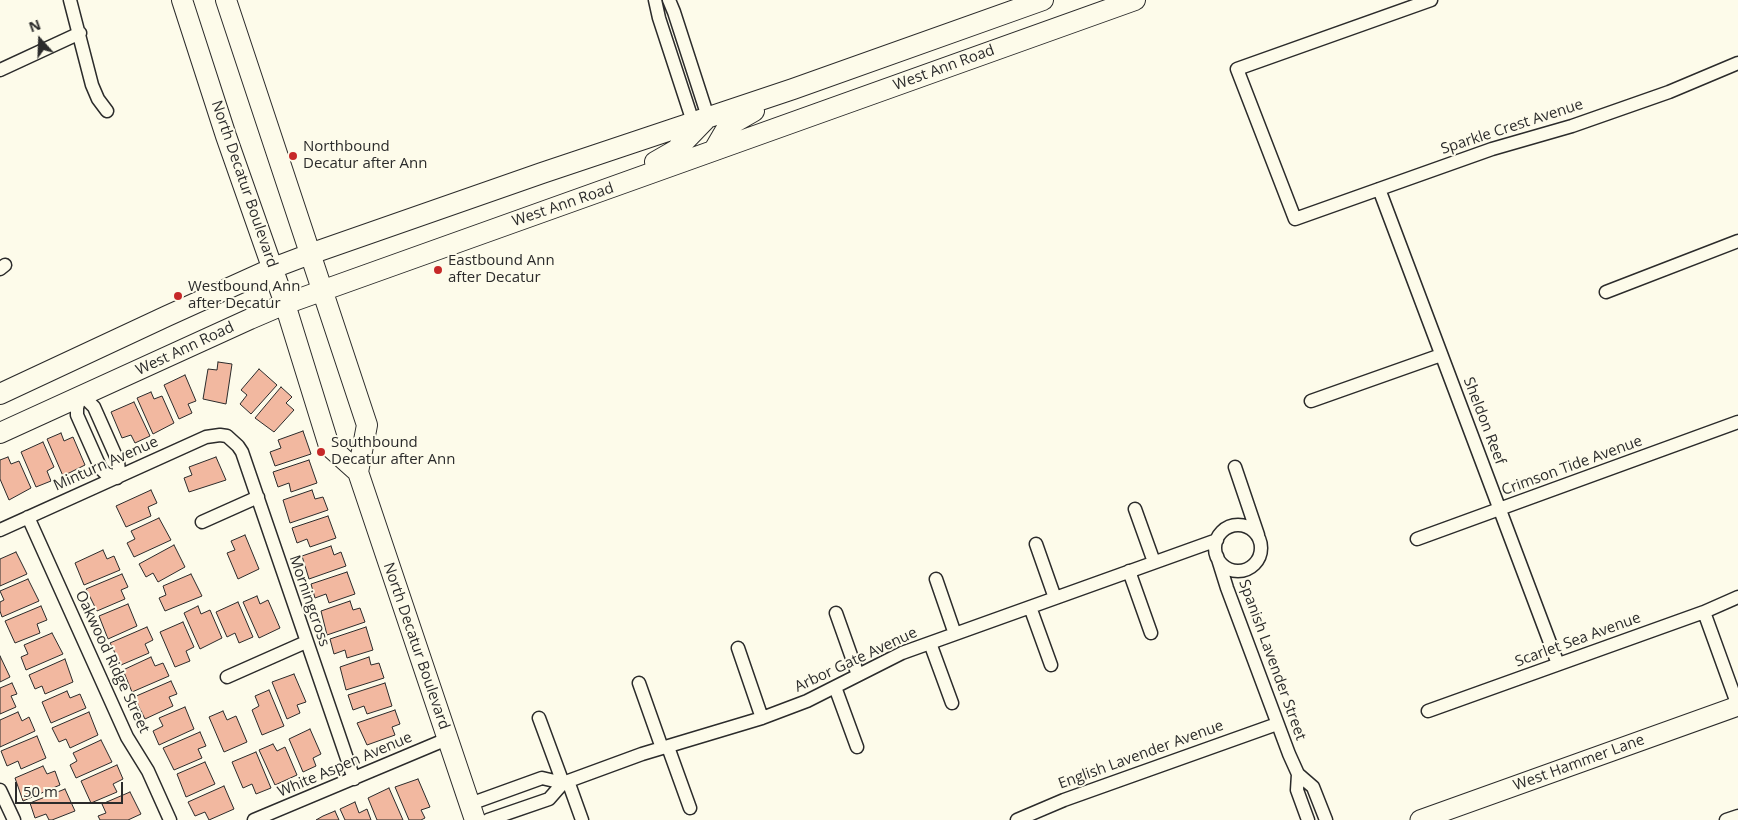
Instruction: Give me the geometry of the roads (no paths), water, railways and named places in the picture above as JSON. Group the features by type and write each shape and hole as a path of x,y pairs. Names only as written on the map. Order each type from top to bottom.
{"main road":[{"name":"North Decatur Boulevard","path":"182,0 226,136 286,304 329,446 358,472"},
{"name":"North Decatur Boulevard","path":"226,0 367,426 358,472 472,812"},
{"name":"West Ann Road","path":"0,394 273,268 310,254 542,173 793,89 1043,0"},
{"name":"West Ann Road","path":"0,433 250,318 286,304 1125,2"},
{"path":"714,150 728,126 793,89"},
{"path":"607,189 676,150 700,120"}],"street":[{"path":"70,0 92,85 98,99 107,111"},
{"path":"655,0 659,18 700,120"},
{"path":"669,0 700,120"},
{"name":"Sparkle Crest Avenue","path":"1431,0 1237,69 1295,219 1492,149 1581,122 1669,92 1738,63"},
{"path":"0,70 80,33"},
{"name":"Sheldon Reef","path":"1379,189 1558,664"},
{"path":"1606,292 1738,242"},
{"path":"1311,401 1441,354"},
{"path":"80,397 86,399 94,408 115,453 119,466 117,478 105,473 102,469 77,414 80,397"},
{"name":"Crimson Tide Avenue","path":"1417,539 1738,422"},
{"name":"Minturn Avenue","path":"0,530 206,437 227,436"},
{"name":"Morningcross","path":"227,436 242,452 354,779"},
{"path":"1235,468 1260,540 1260,555 1256,562 1243,570 1228,568 1221,563 1217,556 1217,540 1221,533 1234,525 1242,525 1256,533 1260,540"},
{"path":"202,522 258,497"},
{"path":"1135,509 1154,562"},
{"name":"Oakwood Ridge Street","path":"28,517 128,736 148,771 170,820"},
{"name":"Arbor Gate Avenue","path":"472,812 542,778 565,782 665,747 762,718 807,702 902,653 1217,540"},
{"path":"1036,544 1055,598"},
{"name":"Spanish Lavender Street","path":"1217,556 1277,724 1298,774 1313,787 1326,820"},
{"path":"1129,571 1151,633"},
{"path":"936,579 956,634"},
{"name":"Scarlet Sea Avenue","path":"1428,711 1704,612 1738,597"},
{"path":"1030,607 1051,665"},
{"path":"1704,612 1738,706"},
{"path":"836,613 858,675"},
{"path":"227,677 306,642"},
{"path":"930,643 952,703"},
{"path":"738,648 762,718"},
{"path":"639,683 690,808"},
{"path":"835,687 857,747"},
{"name":"West Hammer Lane","path":"1420,820 1738,706"},
{"path":"539,718 582,820"},
{"name":"English Lavender Avenue","path":"1017,820 1064,800 1277,724"},
{"name":"White Aspen Avenue","path":"254,820 447,739"},
{"name":"Spanish Lavender Street","path":"1298,774 1297,790 1308,820"},
{"name":"Arbor Gate Avenue","path":"488,820 550,799 565,782"},
{"path":"0,790 14,820"},
{"path":"1726,820 1738,816"}],"place":[{"name":"Northbound Decatur after Ann","path":"293,156"},
{"name":"Eastbound Ann after Decatur","path":"438,270"},
{"name":"Westbound Ann after Decatur","path":"178,296"},
{"name":"Southbound Decatur after Ann","path":"321,452"}]}
